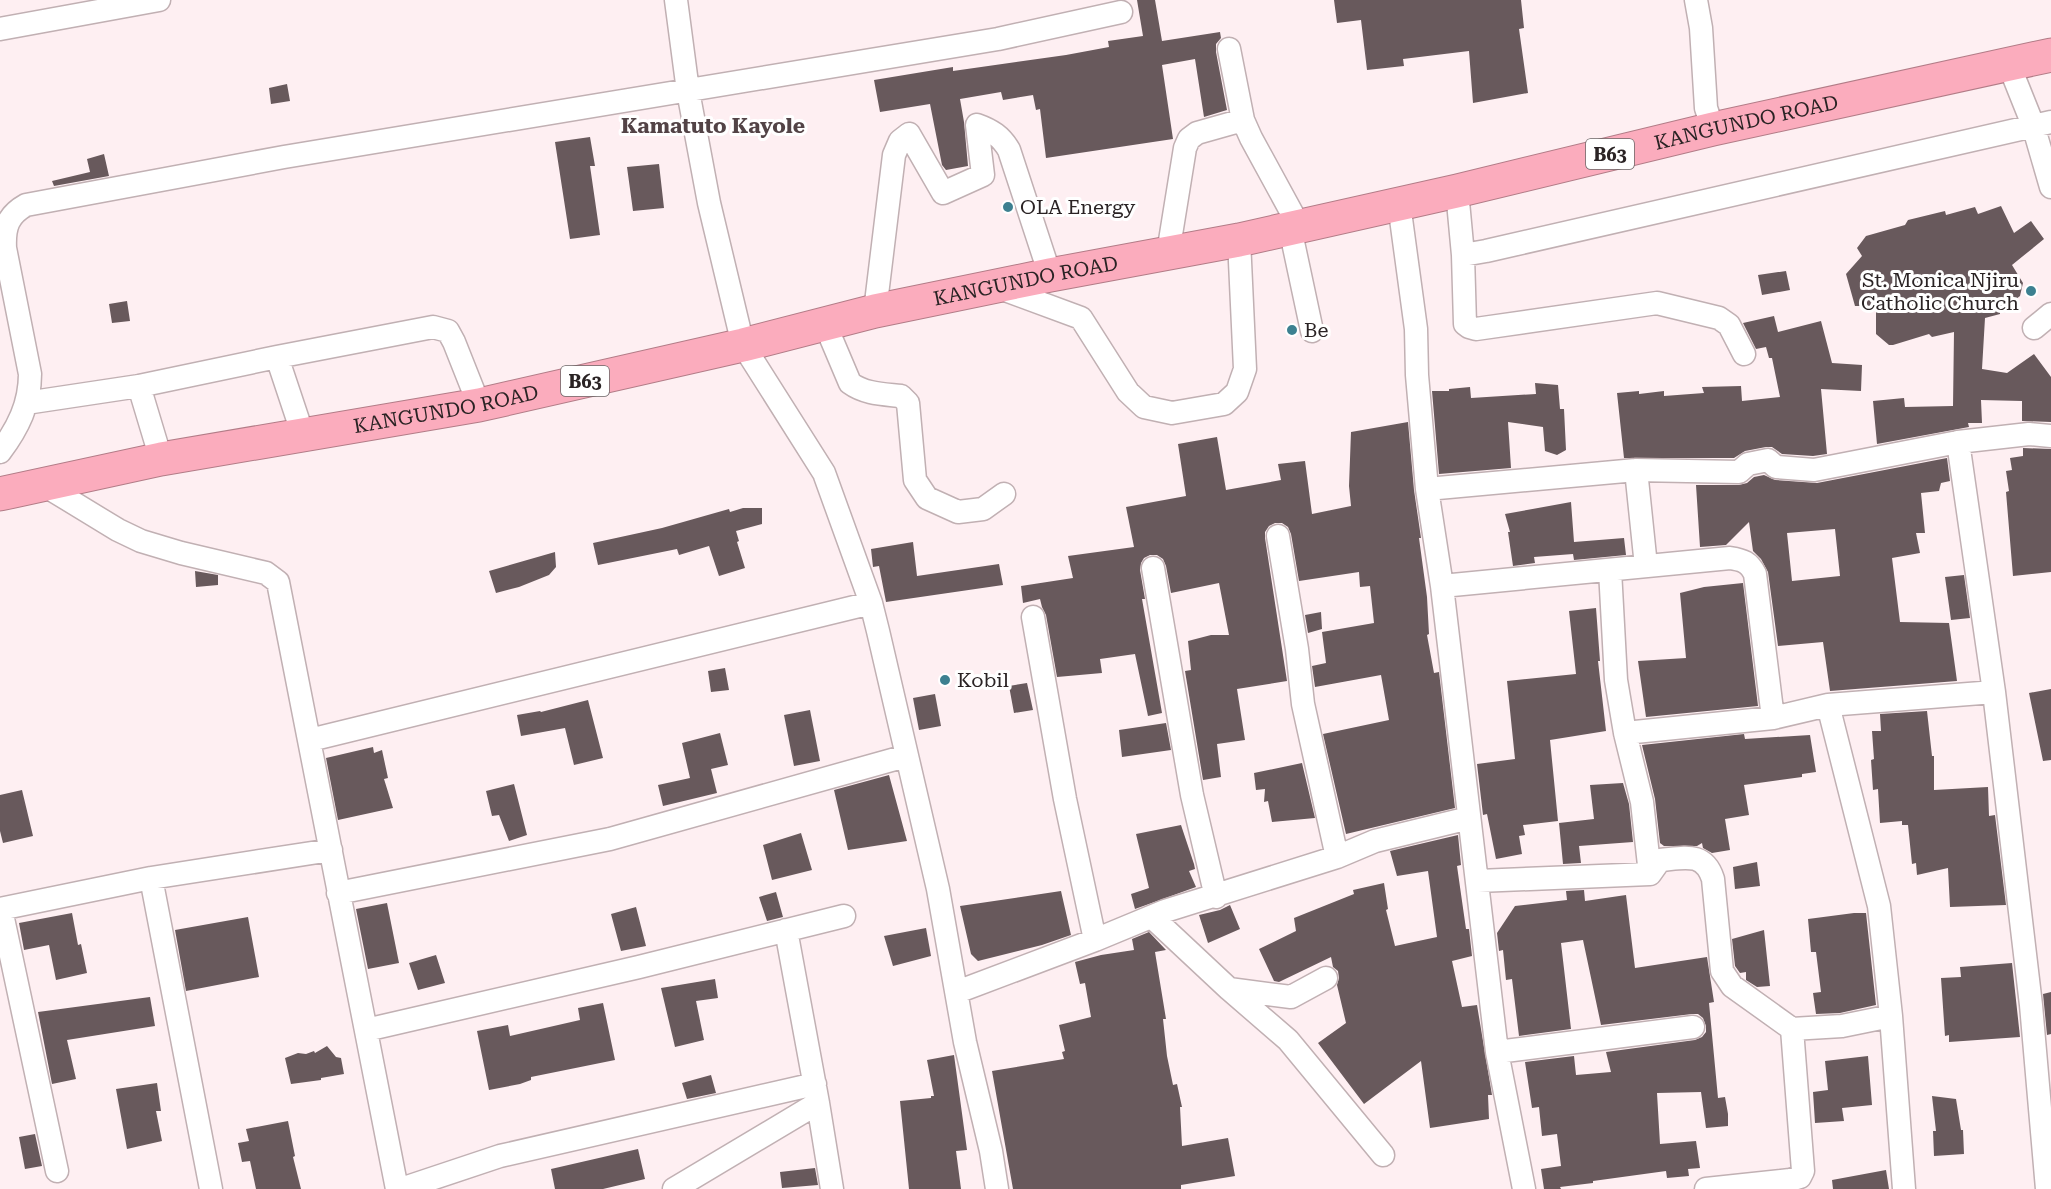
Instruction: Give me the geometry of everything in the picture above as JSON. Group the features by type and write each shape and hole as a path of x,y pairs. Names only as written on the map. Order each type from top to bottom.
{"highway":[{"name":"KANGUNDO ROAD","path":"0,494 161,459 479,405 743,345 875,311 1050,275 1239,240 1457,191 1713,129 2051,55"}],"street":[{"path":"0,29 84,7 159,0"},
{"path":"676,0 688,91 709,204 743,345 824,473 871,603 938,889 965,1042 991,1151 997,1189"},
{"path":"1696,0 1701,28 1706,108 1713,129"},
{"path":"0,452 12,436 30,392 30,374 5,248 7,212 41,201 284,157 688,91 828,65 894,57 998,39 1121,12"},
{"path":"1229,49 1243,120 1294,227 1312,332"},
{"path":"2009,65 2042,123 2051,187"},
{"path":"1168,253 1185,148 1189,139 1197,133 1243,120"},
{"path":"1463,255 2042,123"},
{"path":"875,311 894,155 900,141 909,134 943,193 983,175 977,125 993,131 1005,142 1050,275"},
{"path":"1457,191 1463,255 1465,324 1469,327 1476,329 1657,303 1719,318 1729,325 1744,354"},
{"path":"1399,204 1416,329 1416,375 1427,489 1442,586 1497,1052 1524,1189"},
{"path":"995,287 1081,318 1128,392 1144,407 1172,413 1224,405 1237,392 1245,369 1239,240"},
{"path":"825,324 850,383 870,393 901,396 908,403 915,480 927,498 958,512 983,509 1004,494"},
{"path":"26,403 139,386 433,327 448,331 451,336 479,405"},
{"path":"276,357 303,435"},
{"path":"139,386 161,459"},
{"path":"1427,489 1636,470 1739,472 1748,464 1768,460 1776,467 1814,470 1876,460 1958,442 2028,434 2051,436"},
{"path":"1958,442 1994,692 2031,1005 2047,1189"},
{"path":"1636,470 1646,566"},
{"path":"44,485 118,530 141,541 266,573 278,582 338,893 399,1189 500,1156 817,1093"},
{"path":"1278,536 1297,648 1303,704 1337,857"},
{"path":"1442,586 1730,558 1743,560 1750,565 1755,574 1773,718"},
{"path":"1153,568 1192,795 1216,897"},
{"path":"1610,570 1616,680 1625,733 1642,802 1650,874"},
{"path":"310,740 871,603"},
{"path":"1033,617 1065,799 1095,940"},
{"path":"1625,733 1773,718 1828,705 1994,692"},
{"path":"1828,705 1878,906 1891,1016 1904,1189"},
{"path":"338,893 610,839 906,756"},
{"path":"957,992 1152,916 1337,857 1375,841 1469,818"},
{"path":"57,1171 0,909 151,878 331,850"},
{"path":"1650,874 1660,860 1688,858 1700,860 1709,868 1713,879 1722,971 1732,986 1792,1029 1842,1026 1891,1016"},
{"path":"1478,881 1650,874"},
{"path":"151,878 211,1189"},
{"path":"366,1030 639,967 844,916"},
{"path":"1152,916 1229,989 1288,1040 1383,1155"},
{"path":"786,930 817,1093 832,1189"},
{"path":"1229,989 1291,998 1326,978"},
{"path":"1497,1052 1693,1027"},
{"path":"1706,1189 1791,1180 1800,1176 1803,1171 1792,1029"},
{"path":"677,1188 817,1093"}],"building":[{"path":"1137,0 1155,0 1162,41 1220,32 1221,38 1216,44 1216,52 1227,110 1204,117 1195,59 1162,65 1173,139 1046,158 1040,109 1036,110 1033,95 1003,100 1001,92 960,99 968,166 946,170 942,165 930,104 880,112 874,80 953,67 953,71 1066,55 1109,47 1108,41 1143,36"},
{"path":"1334,0 1521,0 1524,28 1519,29 1528,93 1473,103 1469,51 1403,59 1404,66 1367,70 1361,20 1337,23"},
{"path":"287,84 290,101 271,104 269,88"},
{"path":"590,137 595,166 590,166 600,235 570,239 555,142"},
{"path":"104,154 109,176 54,186 52,181 90,172 87,159"},
{"path":"659,164 664,208 633,211 627,167"},
{"path":"2001,206 2014,233 2031,221 2044,239 2012,265 2023,283 2020,296 2000,311 2000,314 1985,318 1982,369 2007,373 2034,354 2051,377 2051,422 2022,421 2022,401 1981,400 1982,423 1968,423 1969,427 1877,444 1873,401 1904,398 1905,407 1953,406 1954,332 1932,337 1929,334 1893,345 1889,345 1876,334 1876,306 1855,306 1846,274 1862,256 1857,248 1866,236 1905,225 1908,220 1945,211 1946,215 1975,207 1978,214"},
{"path":"1786,271 1790,290 1762,295 1758,275"},
{"path":"127,301 130,321 112,323 109,304"},
{"path":"1774,316 1778,332 1821,321 1832,363 1862,365 1861,391 1821,389 1827,454 1813,456 1782,454 1772,447 1766,447 1745,451 1734,458 1624,458 1617,393 1639,391 1639,394 1664,391 1664,396 1704,393 1702,387 1741,386 1742,401 1780,397 1772,358 1769,358 1766,347 1756,349 1743,323"},
{"path":"1535,383 1558,385 1560,409 1564,409 1566,450 1557,455 1545,451 1543,427 1508,422 1511,468 1439,474 1432,391 1470,387 1471,398 1536,394"},
{"path":"1408,422 1427,597 1429,634 1427,635 1434,673 1439,672 1455,808 1346,834 1323,734 1389,720 1381,675 1315,687 1312,666 1326,663 1322,632 1374,623 1370,586 1360,587 1359,572 1299,581 1291,534 1288,527 1282,523 1269,526 1265,532 1265,538 1287,681 1237,689 1245,740 1217,744 1221,777 1203,780 1185,671 1191,670 1188,641 1211,635 1229,635 1219,583 1171,593 1163,559 1157,555 1150,555 1141,563 1145,599 1142,599 1162,713 1148,716 1135,654 1100,659 1102,673 1057,677 1046,615 1040,599 1023,603 1021,586 1073,578 1068,556 1134,547 1126,507 1186,496 1178,444 1217,437 1226,490 1281,480 1278,464 1305,461 1312,514 1351,506 1349,486 1351,432"},
{"path":"2023,448 2051,449 2051,572 2013,576 2006,471 2012,470 2010,458 2023,456"},
{"path":"1947,458 1950,481 1941,483 1939,491 1921,493 1925,533 1916,533 1920,553 1892,558 1900,622 1949,623 1957,681 1830,691 1823,642 1778,646 1768,572 1761,559 1753,551 1749,522 1726,545 1700,547 1696,485 1739,485 1747,483 1754,477 1764,475 1775,480 1817,483","holes":["1835,529 1840,576 1792,581 1787,533"]},
{"path":"1571,502 1574,542 1624,538 1626,555 1574,560 1573,554 1534,557 1535,563 1513,566 1508,532 1510,532 1505,514"},
{"path":"743,508 762,508 762,524 736,531 745,568 719,576 709,546 679,555 677,549 598,565 593,543 662,528 729,509 730,512"},
{"path":"913,542 917,576 999,564 1003,585 886,602 879,566 873,567 871,549"},
{"path":"555,552 556,567 549,575 496,593 489,571"},
{"path":"195,571 218,575 218,585 196,587"},
{"path":"1964,575 1970,618 1951,620 1945,577"},
{"path":"1743,583 1758,706 1646,717 1638,661 1686,658 1680,593 1704,587"},
{"path":"1596,608 1600,661 1598,661 1606,731 1550,740 1558,821 1523,825 1525,835 1519,836 1522,854 1496,859 1487,814 1483,815 1477,764 1515,759 1507,681 1576,674 1569,611"},
{"path":"1321,612 1322,629 1308,633 1305,615"},
{"path":"725,668 729,690 711,692 708,671"},
{"path":"1027,683 1033,710 1014,713 1009,686"},
{"path":"2051,689 2051,760 2043,761 2029,693"},
{"path":"935,694 941,726 919,730 913,698"},
{"path":"588,700 603,758 574,765 565,728 521,736 517,715 541,712"},
{"path":"810,710 820,761 794,766 784,715"},
{"path":"1927,711 1932,756 1934,756 1934,790 1988,787 1989,816 1995,815 2006,905 1950,907 1948,868 1917,875 1916,863 1912,864 1908,825 1902,825 1902,821 1880,823 1878,789 1873,790 1872,731 1881,731 1880,714"},
{"path":"1166,723 1171,750 1122,757 1119,730"},
{"path":"720,733 728,765 711,769 717,793 663,806 658,785 690,778 682,743"},
{"path":"1744,734 1745,739 1810,735 1816,772 1802,774 1802,777 1744,785 1749,815 1725,819 1730,850 1712,853 1703,848 1702,843 1697,846 1664,846 1660,843 1655,799 1642,745"},
{"path":"373,747 374,753 382,750 388,778 384,779 393,808 338,820 326,758"},
{"path":"1302,763 1315,818 1272,822 1268,801 1264,802 1265,789 1256,790 1254,773"},
{"path":"889,775 907,841 848,850 834,790"},
{"path":"1623,783 1629,804 1633,842 1579,846 1581,863 1563,864 1559,823 1594,819 1590,785"},
{"path":"514,784 527,835 509,841 499,815 492,816 486,791"},
{"path":"22,790 33,836 3,843 0,831 0,795"},
{"path":"1181,825 1194,864 1195,869 1189,871 1196,887 1135,909 1131,894 1149,888 1136,834"},
{"path":"801,833 812,870 772,880 763,845"},
{"path":"1458,835 1461,865 1457,866 1472,956 1452,961 1462,1007 1477,1005 1492,1095 1488,1095 1489,1119 1430,1128 1421,1061 1364,1104 1318,1043 1346,1023 1337,985 1338,971 1333,967 1331,957 1279,982 1274,981 1259,949 1296,931 1294,918 1354,894 1353,890 1384,883 1388,909 1386,910 1395,946 1437,937 1428,871 1397,876 1390,851"},
{"path":"1757,862 1760,886 1735,889 1733,867"},
{"path":"1584,890 1585,901 1626,895 1635,968 1707,957 1714,1002 1709,1003 1718,1098 1725,1097 1728,1126 1706,1128 1701,1092 1657,1093 1660,1144 1696,1141 1700,1168 1688,1169 1689,1176 1667,1178 1666,1171 1593,1181 1593,1183 1560,1187 1561,1189 1544,1189 1541,1169 1561,1166 1557,1134 1542,1136 1539,1107 1532,1108 1525,1062 1574,1056 1576,1075 1611,1072 1606,1052 1695,1040 1706,1032 1703,1018 1698,1014 1601,1025 1583,940 1561,943 1571,1029 1519,1036 1512,979 1506,980 1503,950 1499,951 1497,933 1515,906 1567,900 1566,891"},
{"path":"1061,891 1071,935 1042,945 978,961 971,954 960,906"},
{"path":"776,892 783,917 767,921 759,897"},
{"path":"387,903 399,963 368,969 356,909"},
{"path":"1230,905 1240,929 1208,943 1199,915"},
{"path":"636,907 646,946 621,951 611,914"},
{"path":"72,913 78,945 81,944 87,973 56,980 49,945 24,950 19,923"},
{"path":"1866,913 1876,1005 1840,1013 1816,1014 1813,993 1821,992 1816,952 1811,952 1808,919"},
{"path":"248,917 259,977 186,991 175,930"},
{"path":"926,928 931,956 893,966 884,936"},
{"path":"1764,930 1770,986 1757,987 1746,980 1746,972 1740,973 1735,966 1732,939"},
{"path":"1149,932 1166,950 1155,952 1166,1019 1163,1019 1167,1056 1173,1085 1177,1084 1182,1107 1180,1107 1182,1146 1228,1138 1235,1176 1181,1185 1181,1189 1013,1189 992,1071 1064,1059 1062,1052 1065,1051 1059,1025 1091,1017 1085,983 1080,984 1075,962 1134,950 1132,939"},
{"path":"436,955 445,983 418,990 409,963"},
{"path":"2012,963 2020,1037 1949,1042 1949,1035 1945,1036 1941,978 1961,977 1960,967"},
{"path":"715,979 718,998 696,1001 704,1040 675,1047 661,988"},
{"path":"2051,992 2051,1034 2047,1035 2043,994"},
{"path":"150,997 155,1026 67,1040 76,1079 52,1084 38,1012"},
{"path":"603,1003 615,1060 531,1077 531,1080 520,1084 489,1090 477,1031 508,1025 510,1036 580,1020 578,1008"},
{"path":"327,1046 336,1057 341,1058 344,1074 291,1084 285,1058 298,1053 306,1054 314,1051 315,1053"},
{"path":"954,1055 967,1150 956,1151 961,1189 909,1189 900,1101 934,1096 927,1060"},
{"path":"1868,1056 1872,1105 1842,1108 1844,1121 1815,1123 1813,1092 1828,1090 1825,1061"},
{"path":"711,1075 716,1093 687,1099 682,1083"},
{"path":"157,1083 161,1111 156,1111 162,1141 127,1149 116,1089"},
{"path":"1932,1096 1956,1099 1961,1130 1963,1130 1964,1154 1934,1156 1933,1131 1936,1131"},
{"path":"288,1121 295,1156 293,1157 301,1189 256,1189 250,1161 242,1162 238,1143 249,1141 246,1129"},
{"path":"35,1134 42,1166 25,1169 19,1137"},
{"path":"638,1149 645,1179 603,1189 555,1189 551,1169"},
{"path":"815,1168 818,1185 782,1188 780,1172"},
{"path":"1886,1170 1889,1189 1833,1189 1832,1180"}],"place":[{"name":"OLA Energy","path":"1008,207"},
{"name":"St. Monica Njiru Catholic Church","path":"2031,291"},
{"name":"Be","path":"1292,330"},
{"name":"Kobil","path":"945,680"}],"district":[{"name":"Kamatuto Kayole","path":"713,126"}]}
